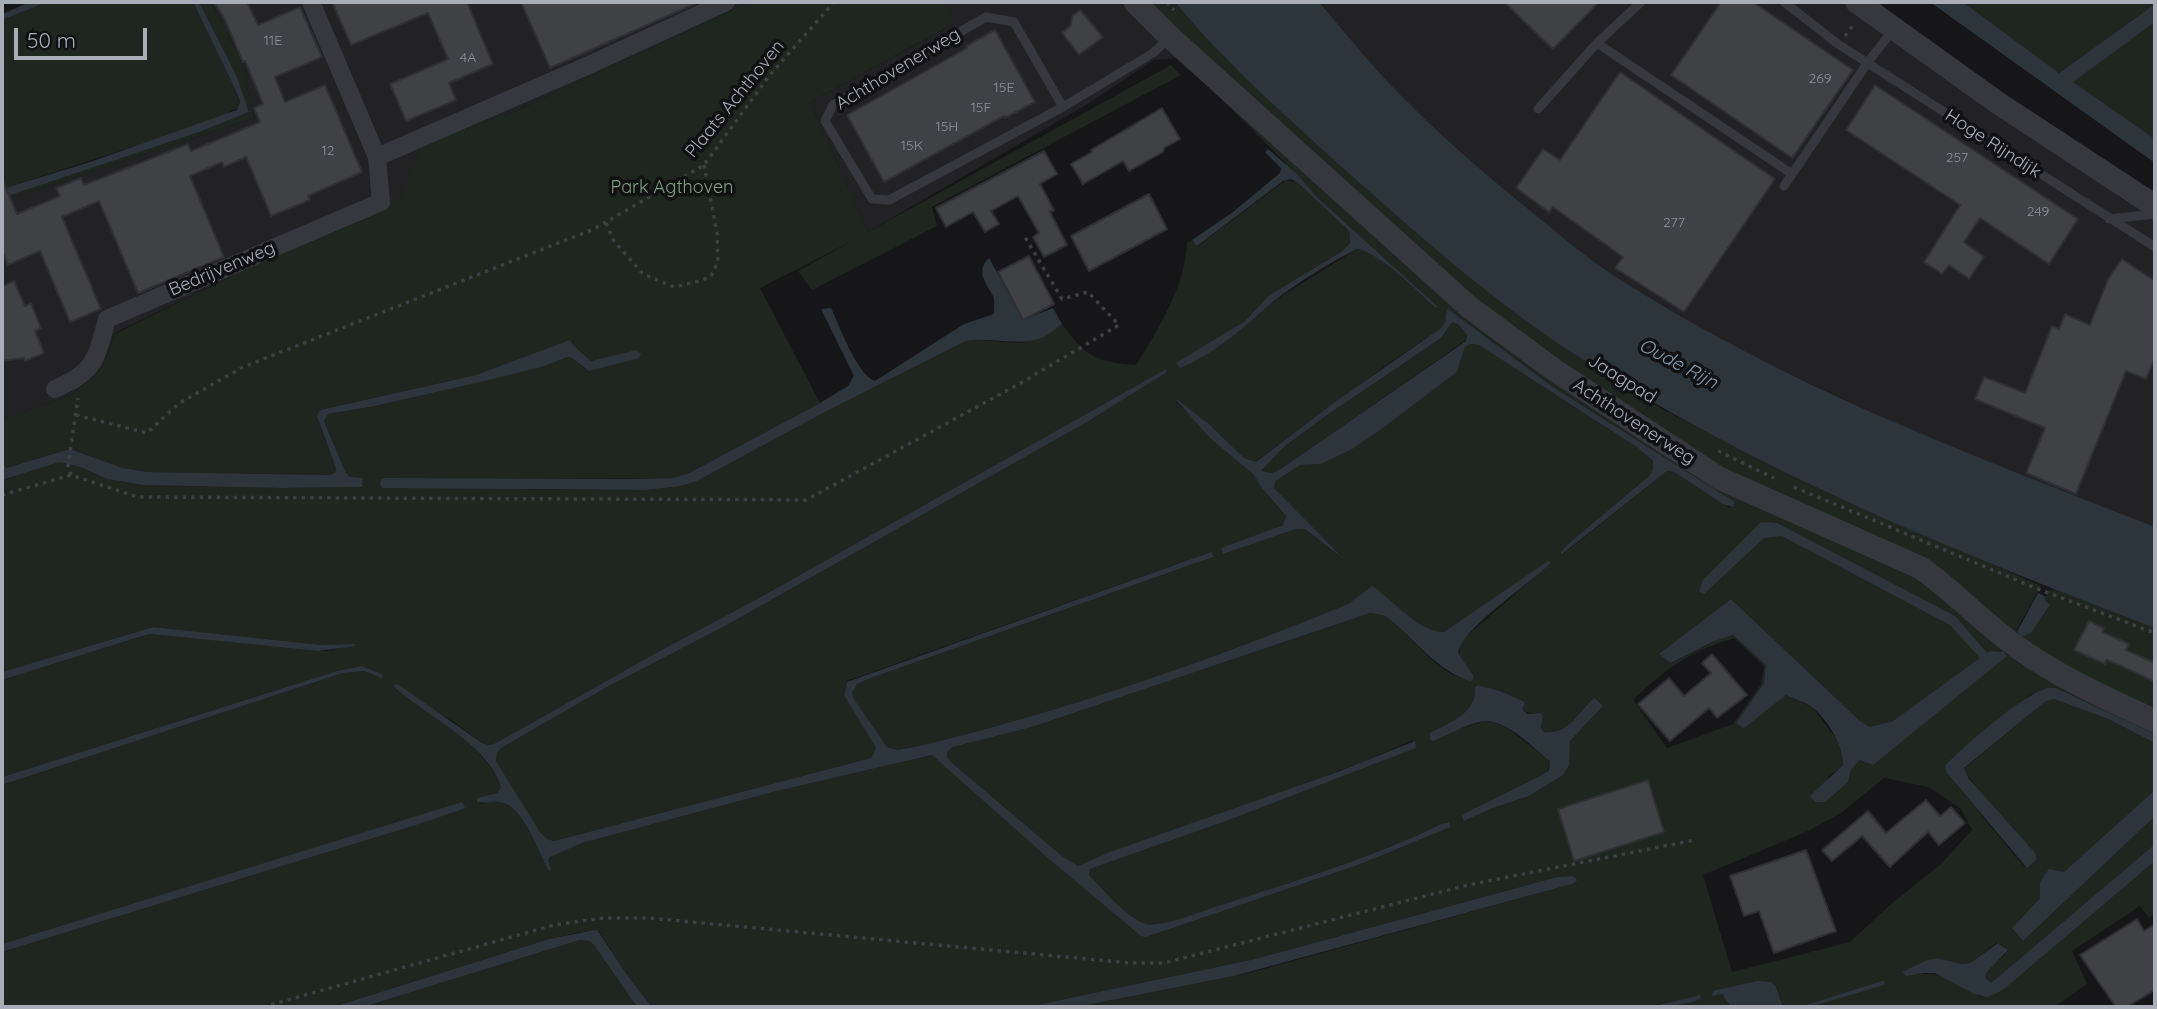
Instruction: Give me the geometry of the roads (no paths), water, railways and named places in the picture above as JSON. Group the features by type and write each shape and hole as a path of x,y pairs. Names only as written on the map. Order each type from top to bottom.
{"street":[{"name":"Bedrijvenweg","path":"55,389 75,380 95,362 107,319 381,201 377,156 311,2"},
{"path":"377,156 589,65 726,2"},
{"name":"Achthovenerweg","path":"1135,2 1170,37 1469,307 1553,369 1719,478 1922,568 1949,587 2012,644 2052,671 2155,721"},
{"name":"Hoge Rijndijk","path":"1857,2 1998,103 2155,206"}],"lane":[{"path":"1538,109 1597,43 1640,2"},
{"name":"Hoge Rijndijk","path":"1784,2 1839,44 2155,247"},
{"name":"Achthovenerweg","path":"1062,107 1014,22 986,17 833,105 825,121 872,199 889,201 1062,107 1153,53 1170,37"},
{"path":"1784,186 1868,62 1894,29"},
{"path":"1597,43 1792,174"},
{"path":"2109,219 2155,214"}],"water":[{"path":"30,2 47,2 2,20 2,14"},
{"path":"193,2 199,2 236,75 249,112 202,131 2,198 2,189 90,162 237,110 240,102 236,91"},
{"name":"Oude Rijn","path":"1175,2 1319,2 1384,78 1438,131 1515,198 1613,275 1677,314 1810,384 2016,473 2155,527 2155,628 1928,538 1780,470 1637,393 1568,350 1481,286 1370,192 1256,88"},
{"path":"1930,2 1963,2 2059,73 2155,4 2155,22 2073,82 2155,139 2155,163"},
{"path":"1268,149 1438,307 1388,265 1357,249 1299,283 1216,348 1180,368 1176,363 1245,321 1268,296 1341,252 1350,243 1347,229 1291,179 1283,181 1197,246 1192,240 1233,212 1280,173 1281,168 1265,152"},
{"path":"989,258 1023,320 1053,308 1062,324 1046,336 1025,342 966,341 825,412 697,481 681,486 646,490 382,488 380,485 381,479 385,478 627,479 673,478 689,473 848,386 854,376 821,309 831,308 855,360 868,377 875,381 964,324 994,314 994,298 982,272"},
{"path":"1448,309 1553,387 1735,502 1733,507 1723,504 1674,472 1667,471 1562,554 1568,544 1649,476 1653,461 1638,448 1479,345 1471,344 1465,347 1457,372 1387,425 1352,449 1321,464 1300,465 1276,481 1274,488 1346,561 1305,529 1296,529 1223,554 1221,548 1283,525 1286,516 1253,474 1211,439 1176,400 1210,425 1244,458 1256,462 1335,402 1441,328 1446,321","holes":["1452,322 1458,324 1467,335 1466,341 1282,468 1273,473 1261,471 1285,446 1441,338"]},
{"path":"570,340 591,361 637,350 641,354 639,358 589,371 570,357 481,382 328,414 324,421 346,473 350,477 363,478 362,487 143,485 107,479 80,467 60,462 2,480 2,460 6,468 70,449 123,468 148,472 329,475 335,473 336,469 317,416 320,410 476,375"},
{"path":"1166,369 1167,372 1087,422 725,626 607,687 501,748 496,761 540,832 547,839 554,841 871,758 876,748 844,695 847,682 1211,552 1214,557 871,678 857,684 852,693 854,699 887,747 898,750 919,746 1082,701 1190,665 1348,604 1372,586 1425,627 1444,632 1548,561 1551,563 1484,619 1462,643 1458,653 1473,675 1470,681 1436,662 1388,618 1370,613 1032,727 953,747 947,752 951,762 1062,856 1078,866 1415,741 1416,748 1229,820 1090,869 1089,875 1116,903 1146,924 1185,917 1307,877 1361,858 1441,824 1449,822 1451,827 1358,865 1146,937 1141,936 1048,858 932,755 773,792 582,843 550,857 549,871 530,832 511,807 501,802 477,802 477,798 497,793 501,787 483,757 454,731 394,687 395,684 399,685 482,743 496,743"},
{"path":"1761,522 1777,523 1955,616 1987,653 2004,652 2007,656 1873,765 1860,760 1851,770 1848,782 1825,802 1815,802 1810,796 1843,765 1841,750 1834,733 1812,707 1786,695 1744,728 1736,723 1764,683 1766,665 1733,635 1712,642 1671,663 1659,654 1731,599 1860,721 1870,727 1893,721 1980,658 1950,625 1782,536 1764,538 1704,594 1699,592 1703,580"},
{"path":"2038,593 2046,597 2045,600 2050,605 2031,633 2022,637 2017,632"},
{"path":"153,627 322,645 356,646 318,651 149,634 2,680 2,672"},
{"path":"362,666 382,674 383,677 364,671 343,673 2,785 2,777 337,671"},
{"path":"1478,685 1525,702 1523,710 1527,714 1541,713 1543,732 1566,727 1594,698 1603,706 1570,741 1569,765 1563,775 1529,796 1464,821 1462,816 1467,812 1542,775 1549,770 1550,761 1508,728 1489,721 1479,722 1430,740 1430,733 1467,710 1472,704 1475,687"},
{"path":"2048,688 2056,688 2155,734 2155,743 2108,719 2054,699 2046,701 1964,768 1969,779 2036,854 2036,860 2027,868 1947,773 1945,766 2010,710"},
{"path":"2155,790 2155,816 2023,941 2012,928 2040,898 2040,882 2049,869 2064,872"},
{"path":"462,802 465,807 463,809 416,825 2,952 2,944"},
{"path":"2155,844 2155,861 2001,991 1987,997 1974,994 1935,973 1907,976 1902,972 1937,958 1962,964 1970,963 1998,943 2008,950 1987,972 1985,978 1991,983"},
{"path":"1572,876 1577,881 1572,884 1234,976 1077,1007 1027,1007 1255,959 1557,877"},
{"path":"595,930 652,1007 637,1007 594,945 580,940 363,1007 333,1007 549,939"},
{"path":"1757,981 1771,982 1776,987 1783,1007 1731,1007 1722,994 1712,996 1713,991"},
{"path":"1885,982 1884,985 1810,1007 1800,1007"},
{"path":"1700,995 1701,999 1688,1003 1650,1007"}],"park label":[{"name":"Park Agthoven","path":"672,188"}]}
